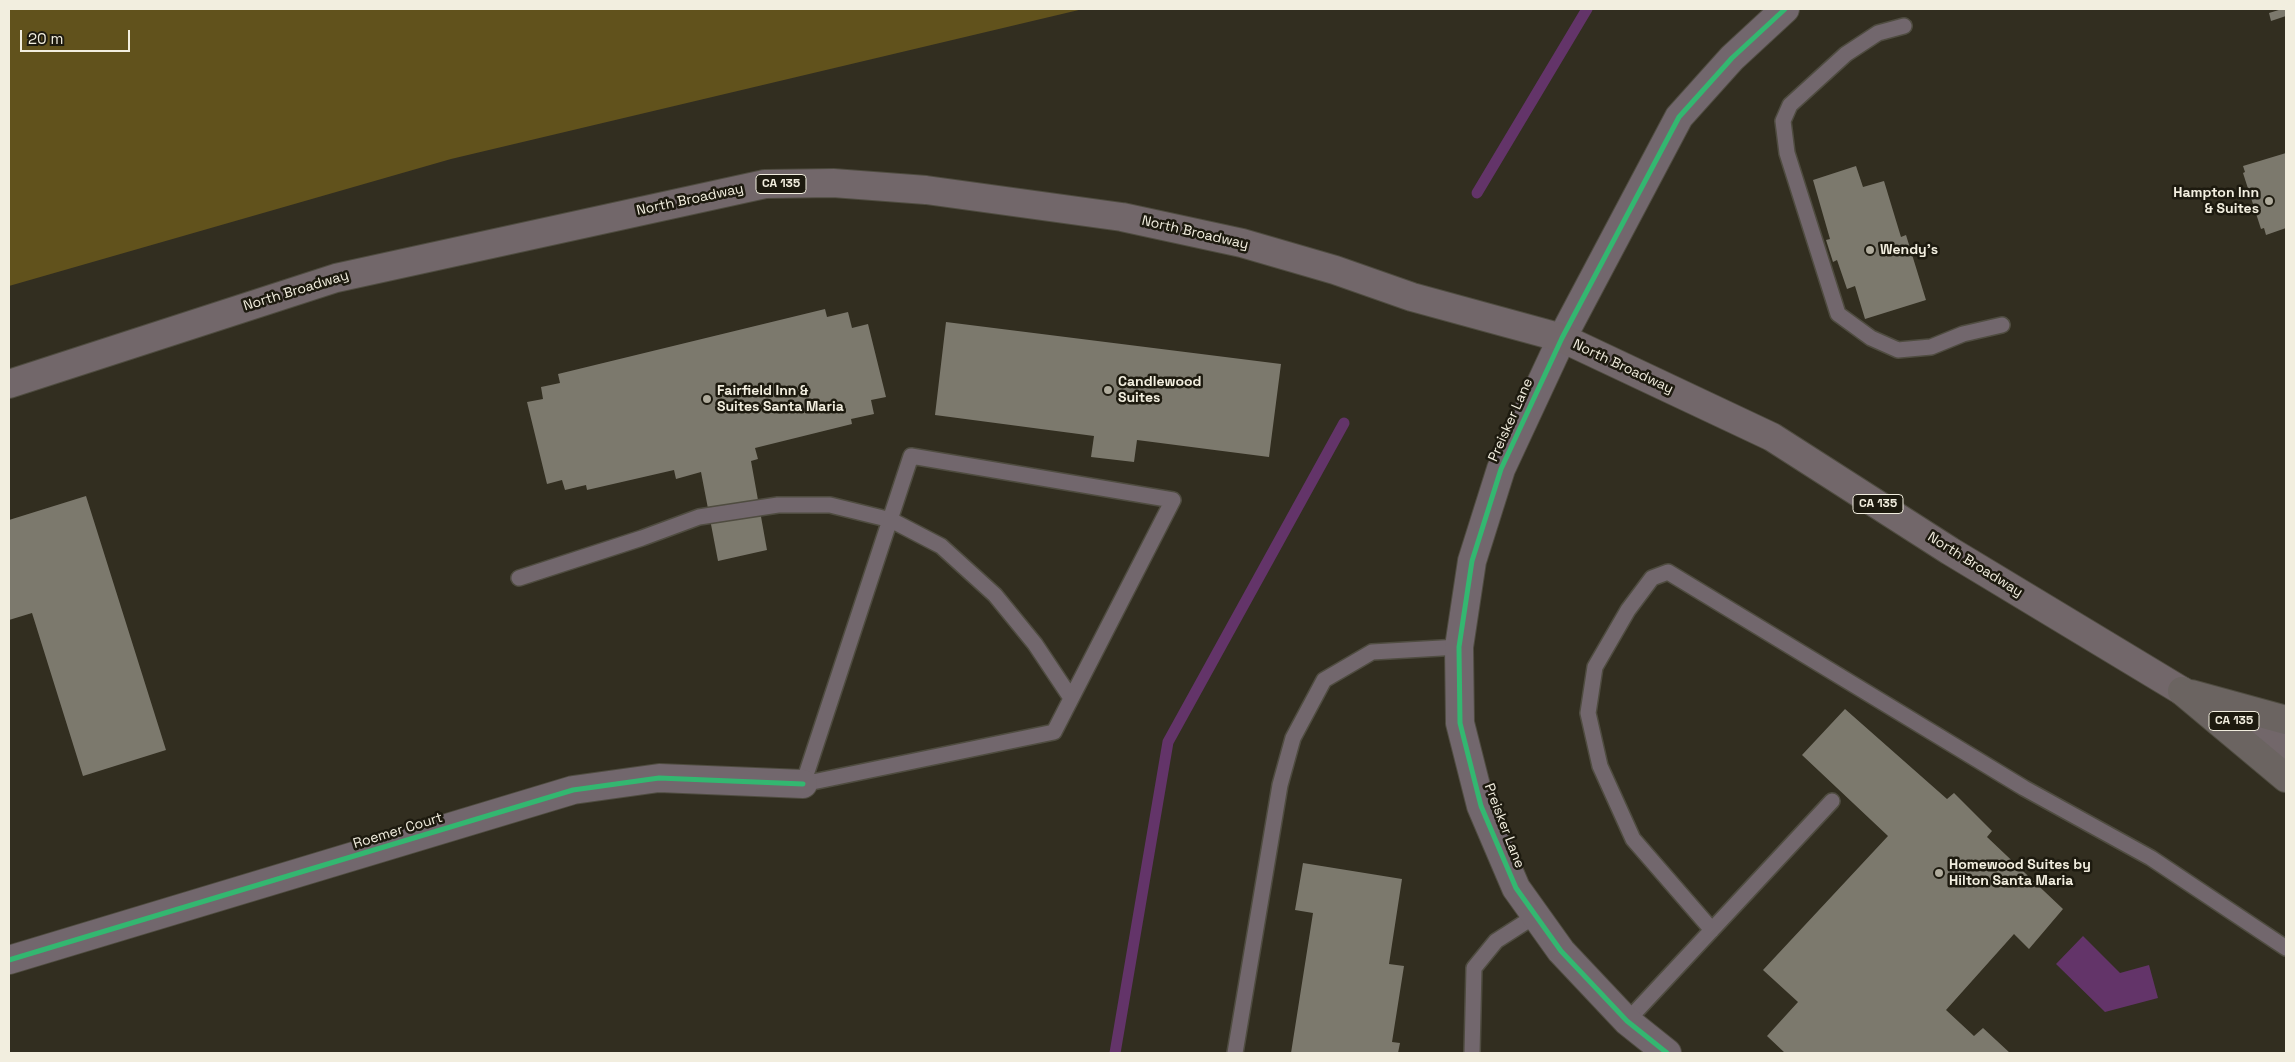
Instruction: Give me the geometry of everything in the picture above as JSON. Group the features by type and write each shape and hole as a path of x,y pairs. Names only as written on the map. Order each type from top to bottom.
{"highway":[{"path":"2182,691 2286,720"},
{"path":"2182,691 2286,778"}],"main road":[{"name":"North Broadway","path":"9,384 336,278 765,184 833,183 926,190 1122,217 1242,242 1412,296 1562,338 1772,437 1950,551 2182,691 2286,750"}],"street":[{"name":"Preisker Lane","path":"1667,1053 1627,1021 1561,951 1516,888 1481,806 1460,722 1459,647 1472,561 1501,469 1562,338 1679,117 1732,58 1785,9"},
{"name":"Roemer Court","path":"9,960 573,790 659,778 803,784"}],"lane":[{"path":"1904,26 1878,33 1846,54 1790,105 1783,121 1787,153 1838,314 1871,338 1898,350 1930,347 1963,334 2002,325"},
{"path":"911,456 1173,500 1071,698 1054,732 803,784 911,456"},
{"path":"520,578 699,517 768,506 830,505 890,520 941,546 995,595 1035,644 1071,698"},
{"path":"1712,930 1634,839 1600,766 1588,713 1596,667 1600,658 1628,610 1652,578 1668,572 2024,788 2151,858 2286,948"},
{"path":"1235,1053 1280,785 1293,738 1324,680 1372,652 1459,647"},
{"path":"1627,1021 1832,801"},
{"path":"1472,1053 1474,968 1496,941 1535,916"}],"shaded area":[{"path":"9,9 1083,9 451,159 9,286"},
{"path":"2083,936 2120,973 2149,965 2158,998 2105,1012 2056,964"}],"building":[{"path":"2286,9 2286,16 2271,21 2269,13"},
{"name":"Hampton Inn & Suites","path":"2286,153 2286,228 2266,235 2264,228 2261,229 2243,173 2245,172 2243,166"},
{"name":"Wendy's","path":"1856,166 1863,187 1884,181 1901,237 1906,235 1926,300 1865,319 1855,286 1847,289 1837,260 1833,262 1826,240 1830,239 1813,180"},
{"name":"Fairfield Inn & Suites Santa Maria","path":"825,309 827,317 848,312 852,328 868,324 886,397 871,400 874,414 851,419 852,424 755,448 758,459 751,461 767,550 718,561 701,472 676,479 674,470 587,490 586,485 565,490 562,480 547,484 527,402 543,399 541,387 560,383 558,374"},
{"name":"Candlewood Suites","path":"946,322 1281,364 1269,457 1137,440 1134,462 1091,457 1094,436 935,415"},
{"path":"86,496 166,750 83,776 32,613 9,620 9,520"},
{"name":"Homewood Suites by Hilton Santa Maria","path":"1845,709 1947,799 1954,793 1992,831 1987,837 2063,909 2029,949 2014,934 1946,1010 1974,1036 1983,1028 2010,1053 1785,1053 1767,1036 1798,1002 1763,970 1888,836 1802,755"},
{"path":"1303,863 1402,879 1389,964 1404,966 1392,1042 1400,1043 1398,1053 1291,1053 1313,913 1295,910"}],"waterway":[{"path":"1477,193 1587,9"},
{"path":"1115,1053 1168,742 1344,423"}],"cycle path":[{"path":"1667,1053 1627,1021 1561,951 1516,888 1481,806 1460,723 1459,647 1472,561 1501,469 1562,338 1679,117 1732,58 1785,9"},
{"path":"9,960 573,790 659,778 803,784"}],"place":[{"name":"Hampton Inn & Suites","path":"2269,201"},
{"name":"Wendy's","path":"1870,250"},
{"name":"Candlewood Suites","path":"1108,390"},
{"name":"Fairfield Inn & Suites Santa Maria","path":"707,399"},
{"name":"Homewood Suites by Hilton Santa Maria","path":"1939,873"}]}
